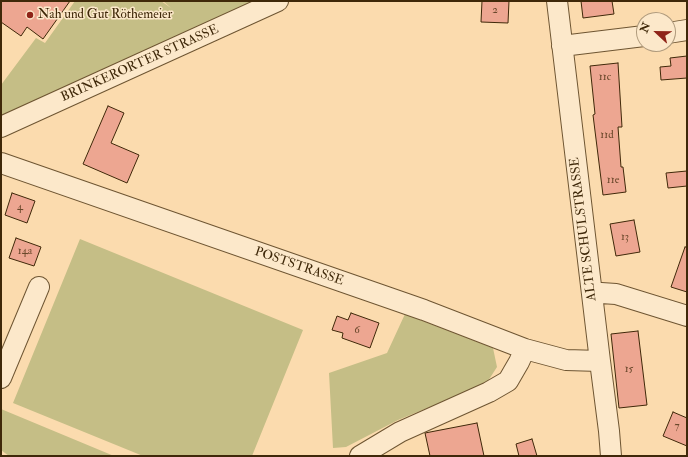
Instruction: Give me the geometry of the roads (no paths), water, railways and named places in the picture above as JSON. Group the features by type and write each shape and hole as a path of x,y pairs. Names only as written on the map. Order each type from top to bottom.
{"street":[{"name":"BRINKERORTER STRASSE","path":"1,127 278,1"},
{"name":"ALTE SCHULSTRASSE","path":"557,1 600,361 613,455"},
{"path":"676,32 687,30"},
{"path":"562,46 636,37"},
{"name":"POSTSTRASSE","path":"1,163 424,310 525,348 566,360 600,361"},
{"path":"1,378 39,287"},
{"path":"592,294 616,294 687,316"},
{"path":"360,456 400,432 489,392 508,380 519,362 525,348"}],"place":[{"name":"Nah und Gut Röthemeier","path":"30,15"}]}
